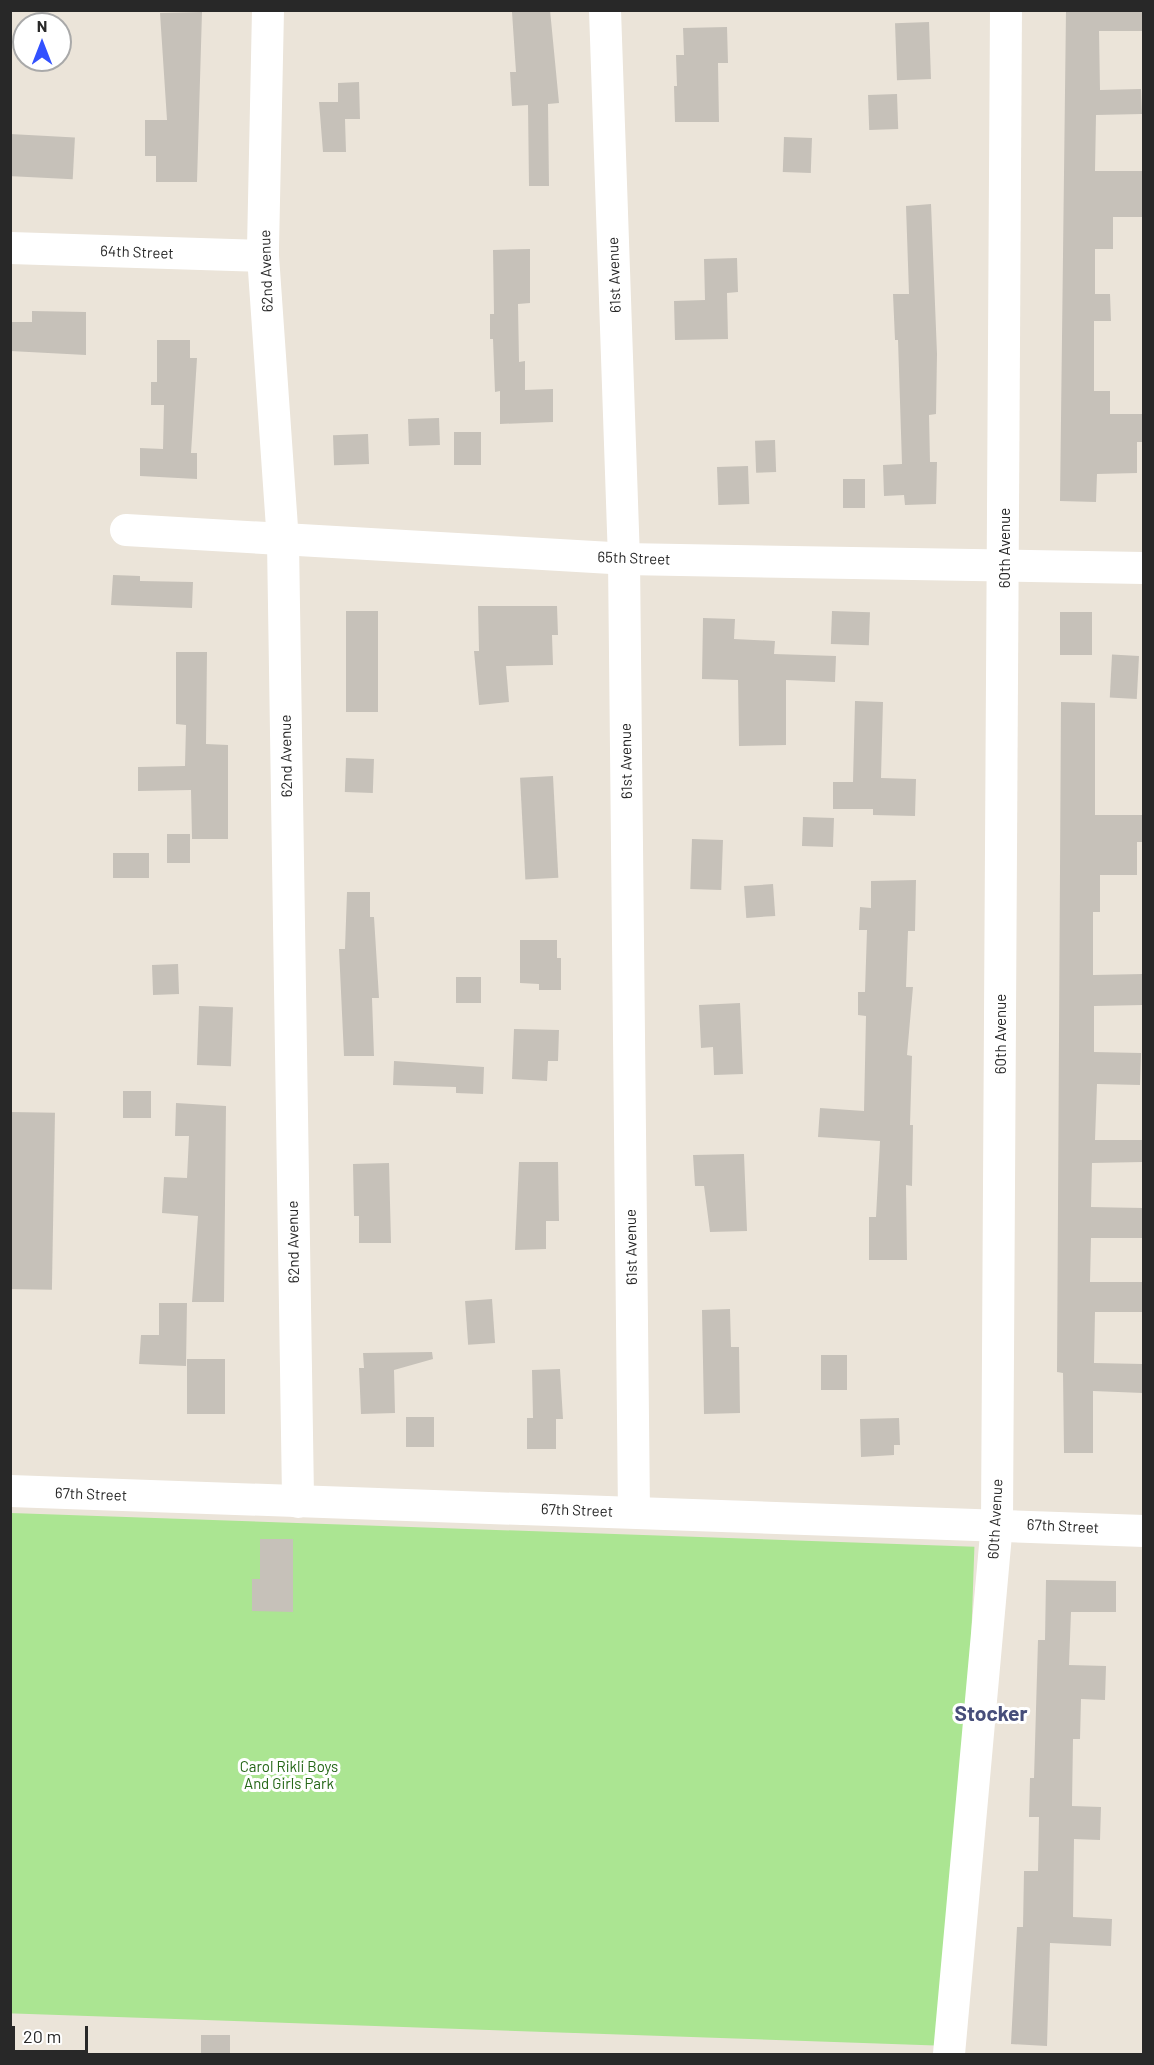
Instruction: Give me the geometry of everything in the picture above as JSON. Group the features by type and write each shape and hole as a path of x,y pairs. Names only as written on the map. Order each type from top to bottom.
{"street":[{"name":"62nd Avenue","path":"268,10 263,256 283,542 298,1502"},
{"name":"61st Avenue","path":"605,10 624,559 634,1512"},
{"name":"60th Avenue","path":"949,2055 997,1523 1005,567 1006,10"},
{"name":"64th Street","path":"10,248 263,256"},
{"name":"65th Street","path":"126,530 283,542 624,559 1143,568"},
{"name":"67th Street","path":"10,1491 997,1523 1143,1531"}],"green space":[{"name":"Carol Rikli Boys And Girls Park","path":"11,1513 974,1547 957,2046 10,2013"}],"building":[{"path":"550,10 559,103 548,104 549,186 529,186 528,105 512,106 510,72 516,72 512,12"},
{"path":"1066,10 1143,10 1143,31 1099,31 1100,90 1141,89 1142,114 1096,115 1095,171 1143,171 1143,217 1113,217 1113,249 1095,249 1095,294 1110,294 1111,321 1094,321 1094,391 1110,391 1110,414 1143,414 1143,442 1137,442 1137,473 1097,474 1096,502 1060,501"},
{"path":"202,12 197,182 156,182 156,156 145,156 145,120 167,120 160,13"},
{"path":"929,22 931,79 897,80 895,23"},
{"path":"727,27 728,63 718,63 719,122 675,122 676,55 684,55 683,28"},
{"path":"359,82 360,119 345,119 346,152 323,152 319,102 338,102 338,83"},
{"path":"897,94 898,129 869,130 868,95"},
{"path":"10,134 75,137 73,179 10,176"},
{"path":"784,137 812,138 811,173 783,172"},
{"path":"931,204 937,354 936,414 929,415 930,462 937,462 936,504 905,505 904,495 884,496 883,465 902,464 898,340 895,340 893,294 909,294 906,206"},
{"path":"530,249 530,303 518,304 519,362 525,361 525,390 553,389 553,422 500,424 500,391 495,392 493,339 490,339 490,314 494,314 493,250"},
{"path":"737,258 738,292 727,293 728,339 675,340 674,301 705,300 704,259"},
{"path":"32,311 86,312 86,355 10,351 10,322 32,322"},
{"path":"157,340 190,340 190,358 197,358 191,453 197,453 197,479 140,476 140,448 163,449 164,405 151,405 151,382 157,382"},
{"path":"439,418 440,445 409,446 408,419"},
{"path":"454,432 481,432 481,465 454,465"},
{"path":"368,434 369,464 334,465 333,435"},
{"path":"775,440 776,472 756,473 755,441"},
{"path":"748,466 749,504 718,505 717,467"},
{"path":"843,479 865,479 865,508 843,508"},
{"path":"113,575 140,576 140,581 193,582 192,608 111,605"},
{"path":"478,606 557,606 558,635 552,635 553,665 506,666 509,702 479,705 474,651 479,651"},
{"path":"346,611 378,611 378,712 346,712"},
{"path":"832,611 870,612 869,645 831,644"},
{"path":"1060,612 1092,612 1092,655 1060,655"},
{"path":"703,618 735,619 734,639 775,641 774,654 836,656 835,682 786,680 786,745 739,746 738,680 702,679"},
{"path":"176,652 207,652 206,744 228,745 228,839 192,839 191,790 138,791 138,767 185,766 186,725 176,724"},
{"path":"1112,655 1139,656 1137,699 1110,698"},
{"path":"855,701 883,702 881,778 916,779 915,816 873,815 873,809 833,809 833,782 853,782"},
{"path":"1061,702 1095,703 1095,815 1143,815 1143,842 1137,842 1137,875 1100,875 1100,912 1093,912 1093,975 1143,974 1143,1005 1094,1006 1094,1052 1141,1053 1140,1085 1097,1084 1095,1140 1143,1140 1143,1162 1092,1163 1091,1207 1143,1208 1143,1238 1091,1238 1090,1282 1143,1282 1143,1312 1095,1312 1094,1363 1143,1364 1143,1393 1093,1391 1093,1453 1064,1453 1063,1373 1057,1372"},
{"path":"346,758 374,759 373,793 345,792"},
{"path":"553,776 558,878 525,880 520,778"},
{"path":"803,817 834,818 833,847 802,846"},
{"path":"167,834 190,834 190,863 167,863"},
{"path":"692,839 723,840 721,890 690,889"},
{"path":"113,853 149,853 149,878 113,878"},
{"path":"916,880 915,931 908,931 906,987 913,987 907,1055 912,1056 910,1125 913,1125 912,1186 906,1185 907,1260 869,1260 869,1217 876,1217 880,1141 818,1137 820,1108 864,1111 866,1016 858,1015 858,992 865,992 867,930 859,930 860,907 871,908 871,881"},
{"path":"773,884 775,916 746,918 744,886"},
{"path":"347,892 370,892 370,917 374,917 379,998 372,998 374,1056 344,1056 339,949 345,949"},
{"path":"520,940 557,940 557,958 561,958 561,990 539,990 539,984 520,983"},
{"path":"178,964 179,994 153,995 152,965"},
{"path":"456,977 481,977 481,1003 456,1003"},
{"path":"740,1003 743,1074 714,1075 713,1047 701,1048 699,1005"},
{"path":"199,1006 233,1007 231,1066 197,1065"},
{"path":"514,1029 559,1030 558,1061 548,1061 547,1081 512,1079"},
{"path":"394,1061 484,1067 483,1094 456,1093 456,1087 393,1085"},
{"path":"123,1091 151,1091 151,1118 123,1118"},
{"path":"176,1103 226,1106 224,1302 192,1302 198,1216 162,1213 164,1177 187,1178 189,1136 175,1136"},
{"path":"10,1112 55,1113 52,1290 10,1289"},
{"path":"744,1154 747,1231 710,1232 704,1186 695,1186 693,1155"},
{"path":"519,1162 558,1162 559,1221 546,1221 546,1249 515,1250"},
{"path":"389,1163 391,1243 359,1243 359,1216 354,1216 353,1164"},
{"path":"492,1299 495,1343 468,1345 465,1301"},
{"path":"159,1303 187,1303 186,1366 139,1364 141,1335 159,1335"},
{"path":"730,1309 731,1347 739,1347 740,1413 704,1414 702,1310"},
{"path":"432,1352 433,1359 394,1370 395,1413 361,1414 359,1368 364,1368 363,1353"},
{"path":"821,1355 847,1355 847,1390 821,1390"},
{"path":"187,1359 225,1359 225,1414 187,1414"},
{"path":"560,1369 563,1419 556,1419 556,1449 527,1449 527,1418 533,1418 532,1370"},
{"path":"406,1417 434,1417 434,1447 406,1447"},
{"path":"899,1418 900,1445 894,1445 894,1455 861,1457 860,1419"},
{"path":"260,1539 293,1539 293,1612 252,1611 252,1579 260,1579"},
{"path":"1046,1580 1116,1581 1116,1612 1071,1612 1069,1665 1106,1666 1105,1700 1081,1699 1080,1739 1073,1739 1072,1806 1101,1807 1100,1840 1074,1839 1073,1917 1112,1919 1111,1946 1050,1943 1047,2046 1011,2044 1017,1927 1023,1927 1024,1871 1038,1871 1039,1817 1029,1817 1030,1778 1034,1778 1038,1640 1045,1640"},
{"path":"201,2035 230,2035 230,2054 201,2054"}],"district":[{"name":"Stocker","path":"991,1713"}]}
